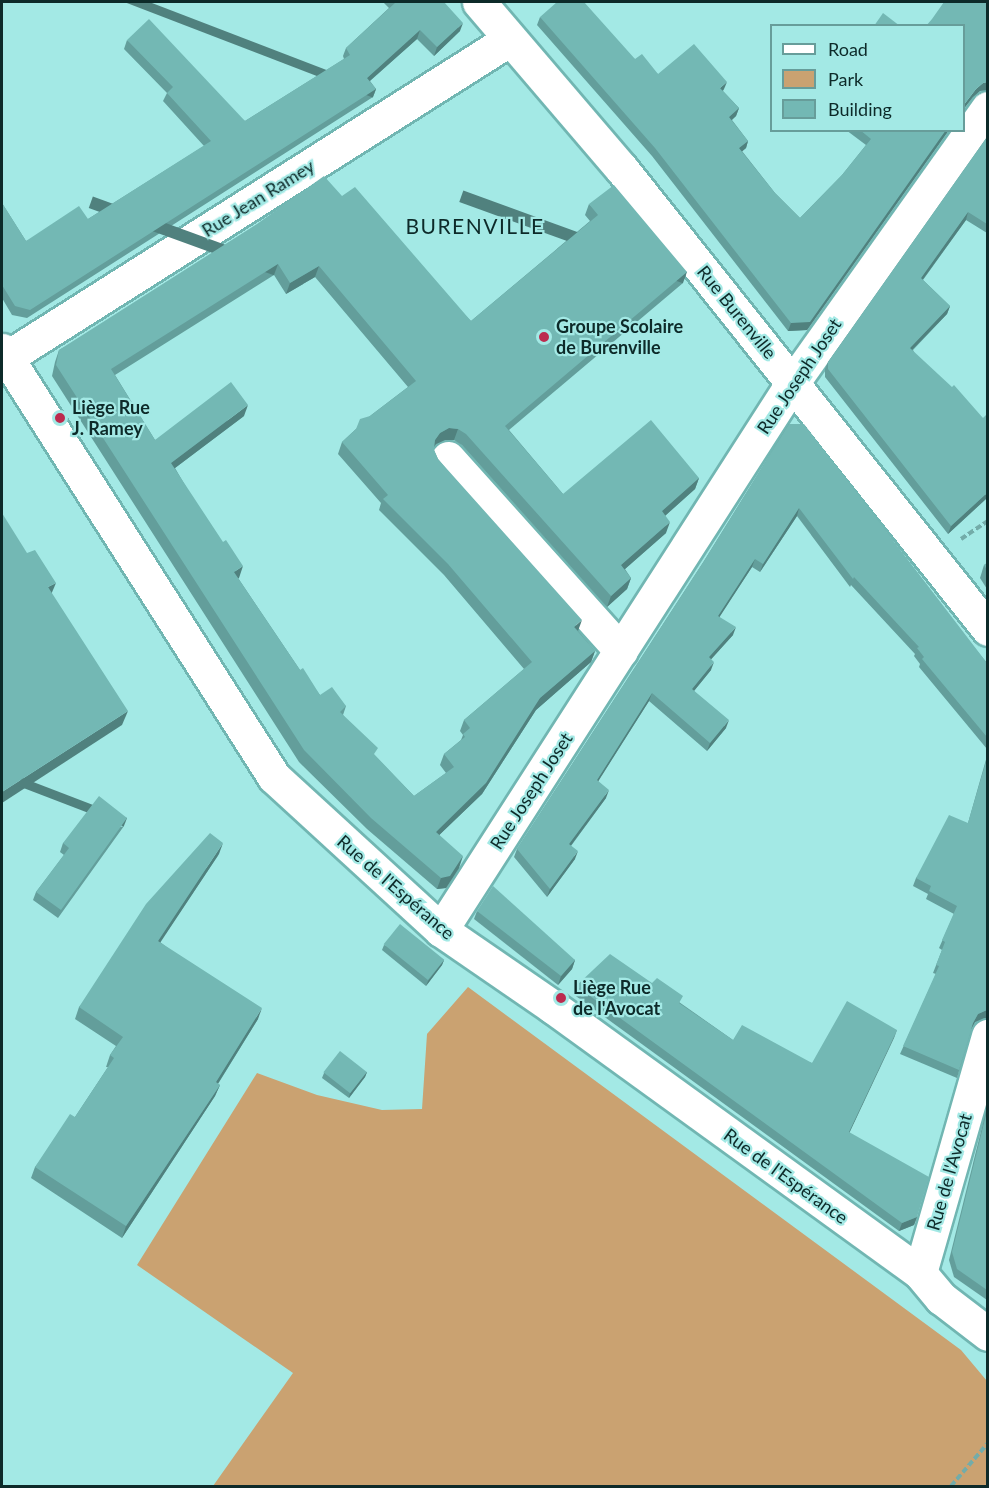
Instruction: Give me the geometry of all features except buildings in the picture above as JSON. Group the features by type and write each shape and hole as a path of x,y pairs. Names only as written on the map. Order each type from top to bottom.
{"street":[{"name":"Rue Burenville","path":"479,2 621,168 987,629"},
{"name":"Rue Jean Ramey","path":"4,354 510,39"},
{"name":"Rue Joseph Joset","path":"441,930 793,382 987,108"},
{"name":"Rue de l'Espérance","path":"4,354 274,777 441,930 553,1007 920,1273 941,1298 987,1334"},
{"path":"448,458 588,617 621,651"},
{"name":"Rue de l'Avocat","path":"920,1273 987,1036"}],"path":[{"path":"951,1486 987,1443"}],"green space":[{"path":"468,987 961,1350 987,1381 987,1486 213,1486 293,1373 137,1265 257,1073 317,1095 382,1110 422,1109 427,1034"}],"place":[{"name":"Groupe Scolaire de Burenville","path":"544,337"},
{"name":"Liège Rue J. Ramey","path":"60,418"},
{"name":"Liège Rue de l'Avocat","path":"561,998"}],"district":[{"name":"BURENVILLE","path":"475,226"}]}
